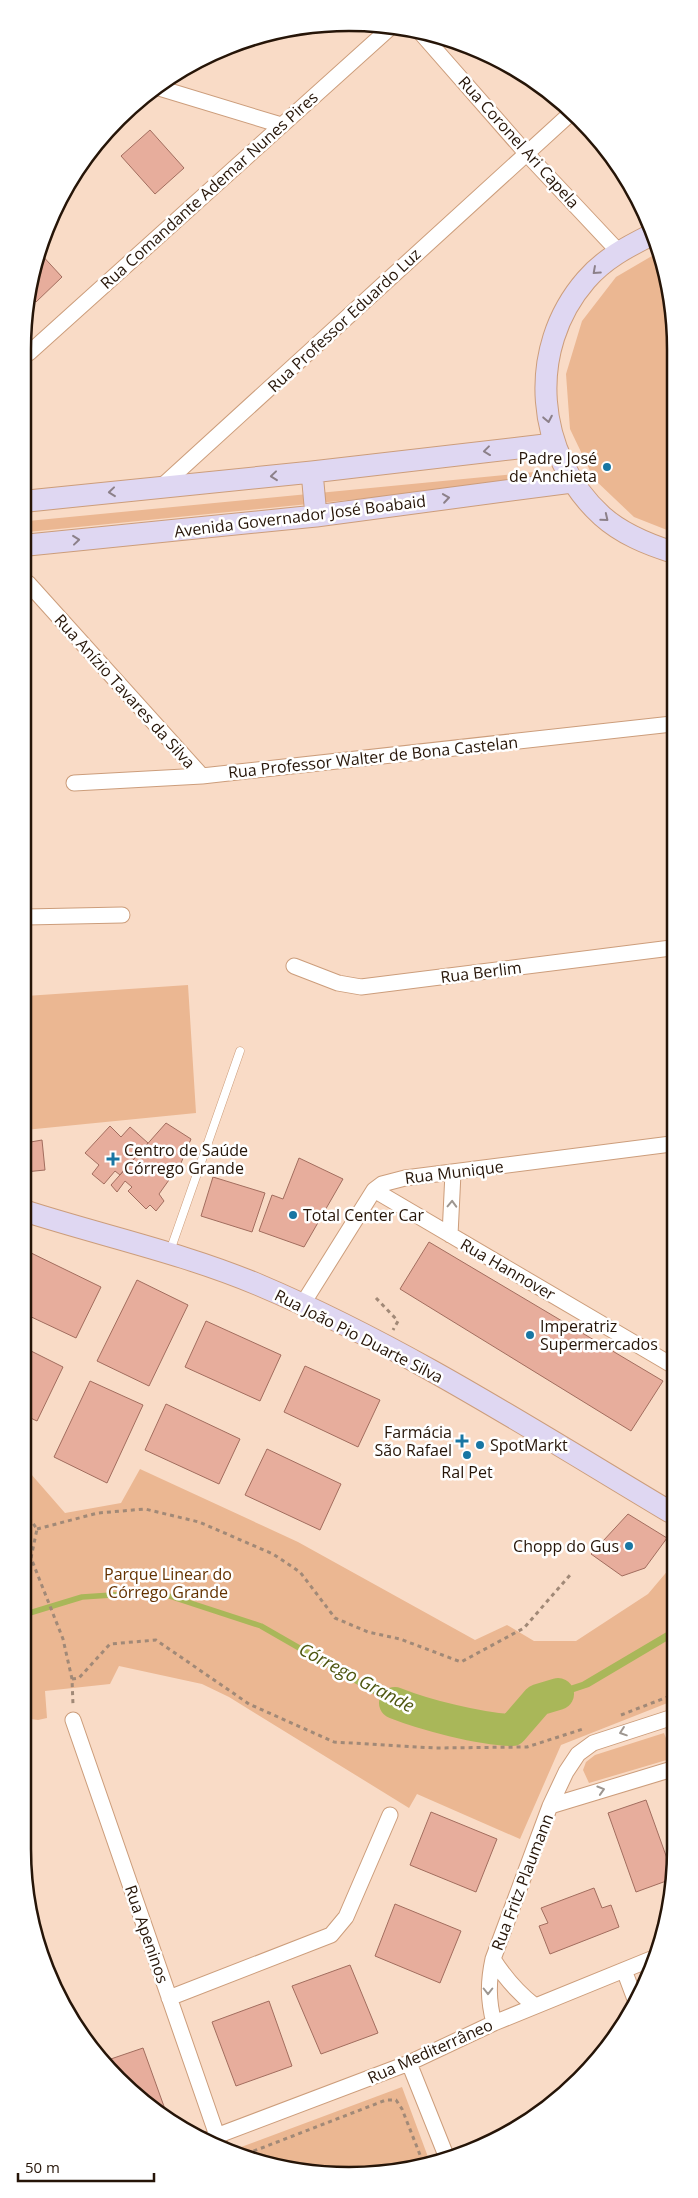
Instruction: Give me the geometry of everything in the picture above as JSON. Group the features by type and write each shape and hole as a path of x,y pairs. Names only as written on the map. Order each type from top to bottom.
{"street":[{"name":"Rua Comandante Ademar Nunes Pires","path":"31,350 383,33"},
{"name":"Rua Coronel Ari Capela","path":"428,41 526,153 618,251"},
{"path":"165,90 280,125"},
{"name":"Rua Professor Eduardo Luz","path":"161,487 567,117"},
{"path":"647,237 618,251 586,280 562,316 548,357 545,401 553,444 572,482 602,517 640,542 667,550"},
{"path":"31,501 312,472 553,444"},
{"path":"312,472 316,516"},
{"name":"Avenida Governador José Boabaid","path":"31,545 316,516 572,482"},
{"name":"Rua Anízio Tavares da Silva","path":"31,586 202,776"},
{"name":"Rua Professor Walter de Bona Castelan","path":"74,783 202,776 667,725"},
{"path":"31,917 122,916"},
{"name":"Rua Berlim","path":"294,966 338,983 361,987 667,949"},
{"name":"Rua Munique","path":"374,1190 393,1180 667,1145"},
{"name":"Rua Hannover","path":"450,1235 453,1173"},
{"path":"302,1305 374,1190"},
{"name":"Rua Hannover","path":"374,1190 667,1362"},
{"name":"Rua João Pio Duarte Silva","path":"31,1214 169,1253 259,1285 302,1305 385,1346 457,1386 667,1510"},
{"name":"Rua Fritz Plaumann","path":"494,2023 488,2001 488,1982 493,1959 550,1806 566,1772 578,1754 593,1743 667,1719"},
{"name":"Rua Apeninos","path":"74,1720 169,1998 212,2136"},
{"name":"Rua Fritz Plaumann","path":"550,1806 667,1771"},
{"path":"169,1998 331,1935 346,1917 390,1815"},
{"name":"Rua Fritz Plaumann","path":"493,1959 504,1977 518,1993 535,2006"},
{"name":"Rua Mediterrâneo","path":"219,2139 409,2063 494,2023 647,1961"},
{"path":"624,1970 633,1993"},
{"path":"409,2063 445,2152"}],"lane":[{"path":"169,1253 240,1050"}],"path":[{"path":"376,1298 398,1321 385,1346"},
{"path":"37,1529 98,1513 145,1509 199,1522 273,1554 300,1572 335,1618 368,1632 400,1639 461,1662 524,1628 570,1575"},
{"path":"31,1521 37,1529 31,1558 63,1639 72,1679 74,1720"},
{"path":"72,1679 80,1678 110,1644 156,1640 249,1704 334,1742 435,1748 528,1747 588,1727"},
{"path":"614,1717 667,1697"},
{"path":"252,2152 386,2100 396,2100 402,2109 421,2158"}],"green space":[{"path":"653,256 661,287 666,328 667,530 634,517 594,479 570,429 566,374 582,321 616,277"},
{"path":"535,472 538,481 31,532 31,521"},
{"path":"188,985 196,1113 31,1129 31,996"},
{"name":"Parque Linear do Córrego Grande","path":"140,1469 298,1542 475,1640 507,1625 534,1641 576,1641 648,1594 667,1572 667,1703 561,1745 520,1839 417,1794 409,1808 229,1697 202,1684 119,1666 110,1684 45,1691 47,1718 31,1719 31,1474 65,1513 121,1503"},
{"path":"664,1733 667,1741 667,1760 589,1783 583,1770 586,1762 595,1755"},
{"path":"402,2087 428,2157 411,2161 370,2166 328,2166 287,2161 240,2147"}],"shaded area":[{"path":"667,1632 667,1641 589,1687 541,1703 527,1716 510,1727 499,1730 469,1728 392,1708 395,1703 486,1726 506,1724 536,1697 582,1682"}],"building":[{"path":"150,130 184,168 155,194 121,156"},
{"path":"45,258 62,277 36,302 37,287"},
{"path":"166,1123 191,1139 181,1163 159,1194 164,1201 156,1211 150,1205 146,1209 128,1191 132,1187 125,1181 117,1192 111,1185"},
{"name":"Centro de Saúde Córrego Grande","path":"110,1126 121,1137 130,1127 148,1143 120,1175 115,1171 104,1184 92,1174 99,1165 85,1153"},
{"path":"42,1140 45,1170 31,1171 31,1142"},
{"name":"Total Center Car","path":"299,1158 343,1179 304,1247 259,1231 272,1195 283,1199"},
{"path":"213,1177 265,1193 252,1232 201,1216"},
{"name":"Imperatriz Supermercados","path":"429,1242 663,1381 631,1431 400,1289"},
{"path":"31,1253 101,1287 76,1338 31,1317"},
{"path":"137,1280 188,1305 149,1386 97,1361"},
{"path":"206,1321 281,1355 260,1401 185,1367"},
{"path":"31,1351 63,1367 37,1421 31,1418"},
{"path":"305,1366 380,1400 358,1447 284,1412"},
{"path":"90,1381 143,1405 107,1483 54,1457"},
{"path":"166,1404 240,1439 219,1484 145,1450"},
{"path":"267,1449 341,1484 320,1530 245,1495"},
{"name":"Chopp do Gus","path":"628,1514 667,1538 645,1568 622,1576 591,1554"},
{"path":"646,1800 667,1857 665,1882 636,1892 608,1813"},
{"path":"431,1812 497,1839 476,1892 410,1865"},
{"path":"594,1888 602,1908 611,1905 619,1927 550,1954 539,1926 548,1923 541,1908"},
{"path":"395,1904 461,1931 440,1983 375,1956"},
{"path":"350,1965 378,2033 321,2054 292,1986"},
{"path":"269,2001 292,2066 236,2086 212,2022"},
{"path":"143,2048 164,2107 139,2088 110,2059"}],"waterway":[{"name":"Córrego Grande","path":"31,1613 82,1597 157,1592 261,1626 395,1703"},
{"name":"Córrego Grande","path":"395,1703 453,1721 512,1730 538,1700 558,1694"}],"place":[{"name":"Padre José de Anchieta","path":"607,467"},
{"name":"Centro de Saúde Córrego Grande","path":"113,1159"},
{"name":"Total Center Car","path":"293,1215"},
{"name":"Imperatriz Supermercados","path":"530,1335"},
{"name":"Farmácia São Rafael","path":"462,1441"},
{"name":"SpotMarkt","path":"480,1445"},
{"name":"Ral Pet","path":"467,1455"},
{"name":"Chopp do Gus","path":"629,1546"}]}
